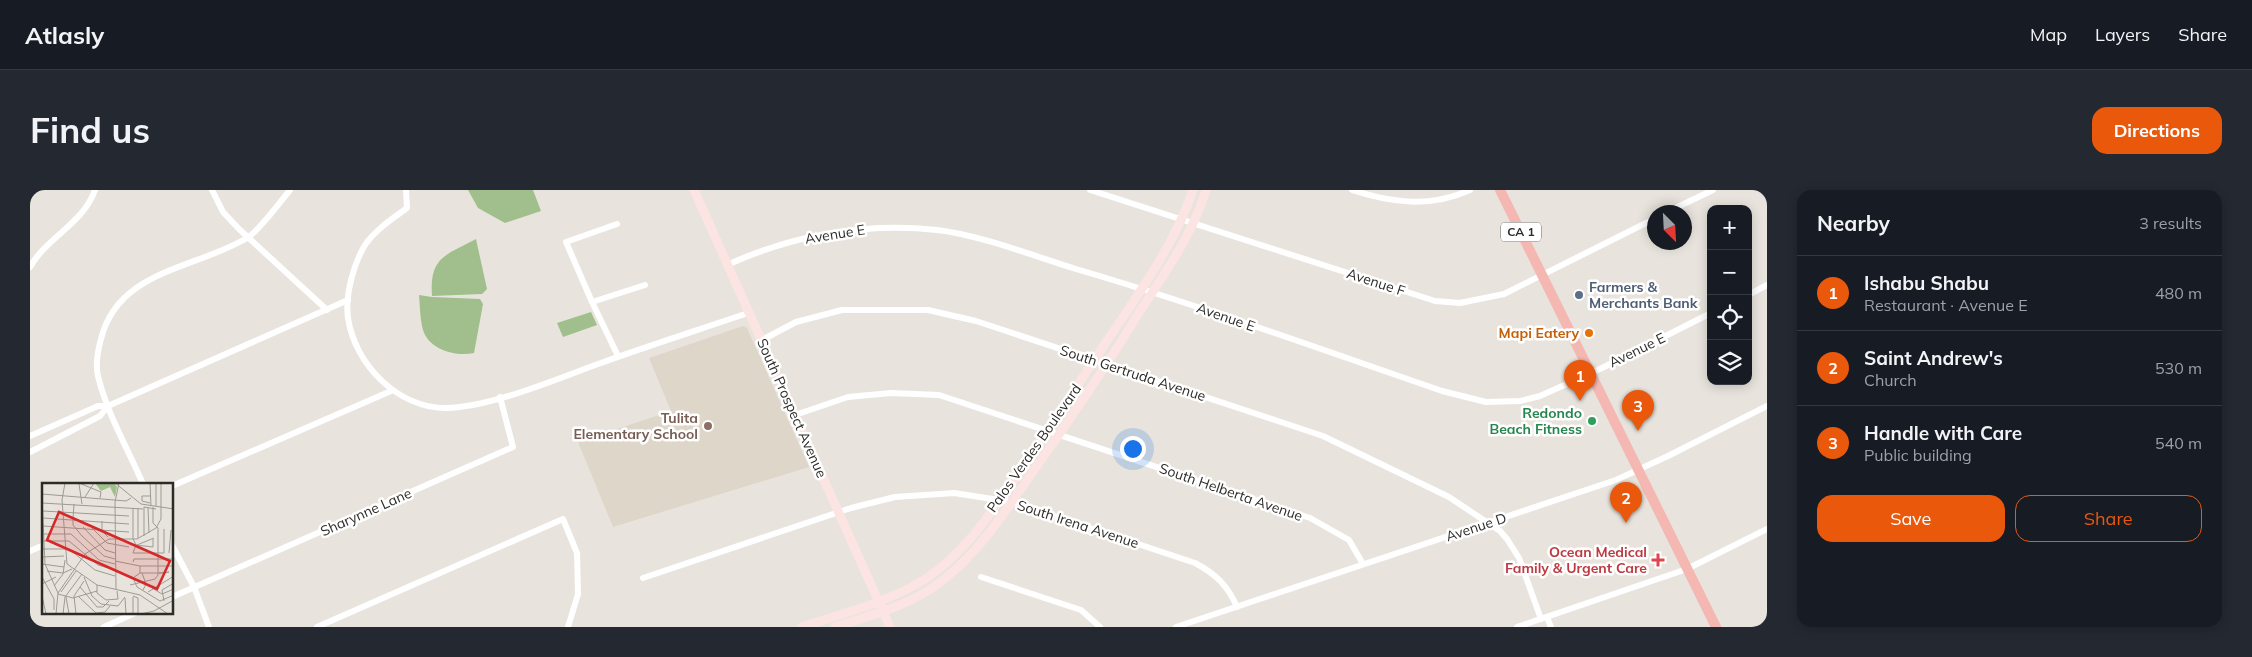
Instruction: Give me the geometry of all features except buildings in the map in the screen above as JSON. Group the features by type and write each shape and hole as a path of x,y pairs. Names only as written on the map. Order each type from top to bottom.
{"highway":[{"name":"CA 1","path":"1500,190 1716,627"}],"main road":[{"name":"South Prospect Avenue","path":"694,190 890,627"},
{"name":"Palos Verdes Boulevard","path":"802,627 878,601 922,581 956,554 999,500 1048,430 1155,269 1182,220 1193,190"},
{"name":"Palos Verdes Boulevard","path":"835,627 882,612 926,591 941,582 961,565 980,545 1060,434 1164,275 1192,223 1206,190"}],"street":[{"path":"30,267 49,244 74,223 88,207 95,190"},
{"path":"212,190 224,212 327,310"},
{"path":"143,483 108,406 97,374 97,352 104,324 122,298 141,284 249,237 290,190"},
{"path":"406,190 407,208 390,220 365,245 355,268 348,300 348,319 358,348 375,374 391,390 419,404 444,408 471,406 748,313"},
{"name":"Avenue F","path":"1090,190 1436,301 1460,303 1504,294 1647,222"},
{"path":"1352,190 1376,198 1419,203 1452,197 1470,190"},
{"path":"1374,190 1376,198"},
{"path":"1682,205 1713,190"},
{"path":"617,224 566,242 618,356"},
{"name":"Avenue E","path":"727,265 812,236 857,229 919,229 961,234 1141,288 1442,391 1486,402 1520,401 1540,396 1591,373 1707,315"},
{"path":"592,302 646,285"},
{"path":"1752,293 1767,285"},
{"path":"30,436 98,406 108,406 348,300"},
{"name":"South Gertruda Avenue","path":"762,340 796,322 842,310 928,310 976,321 1324,436 1449,497 1500,530 1519,558 1544,618 1551,627"},
{"path":"174,485 391,390"},
{"name":"South Helberta Avenue","path":"795,415 848,397 891,393 939,395 1310,518 1349,540 1363,564"},
{"name":"Sharynne Lane","path":"174,596 513,447 500,397"},
{"path":"30,452 100,416 108,406"},
{"name":"Avenue D","path":"1176,627 1237,608 1639,470 1767,406"},
{"name":"South Irena Avenue","path":"643,578 838,513 895,497 954,494 1012,502 1195,563 1210,570 1223,582 1232,594 1237,608"},
{"path":"317,627 563,519 577,553 578,594 568,627"},
{"path":"1517,627 1687,569 1767,529"},
{"path":"30,551 42,546"},
{"path":"174,549 194,587 209,627"},
{"path":"982,576 1081,610 1100,627"},
{"path":"104,627 133,614"}],"shaded area":[{"name":"Tulita Elementary School","path":"743,326 747,328 809,467 613,527 578,442 671,411 649,358"}],"green space":[{"path":"468,190 533,190 541,211 505,223 478,208"},
{"path":"476,239 487,289 482,294 432,296 433,273 437,265 448,254"},
{"path":"419,295 480,299 483,304 474,353 452,353 431,343 423,330"},
{"path":"591,312 597,325 563,337 557,323"}],"place":[{"name":"Farmers & Merchants Bank","path":"1579,295"},
{"name":"Mapi Eatery","path":"1589,333"},
{"name":"Ishabu Shabu","path":"1580,401"},
{"name":"Redondo Beach Fitness","path":"1592,421"},
{"name":"Tulita Elementary School","path":"708,426"},
{"name":"Handle with Care","path":"1638,431"},
{"name":"Saint Andrew's","path":"1626,523"},
{"name":"Ocean Medical Family & Urgent Care","path":"1658,560"}]}
